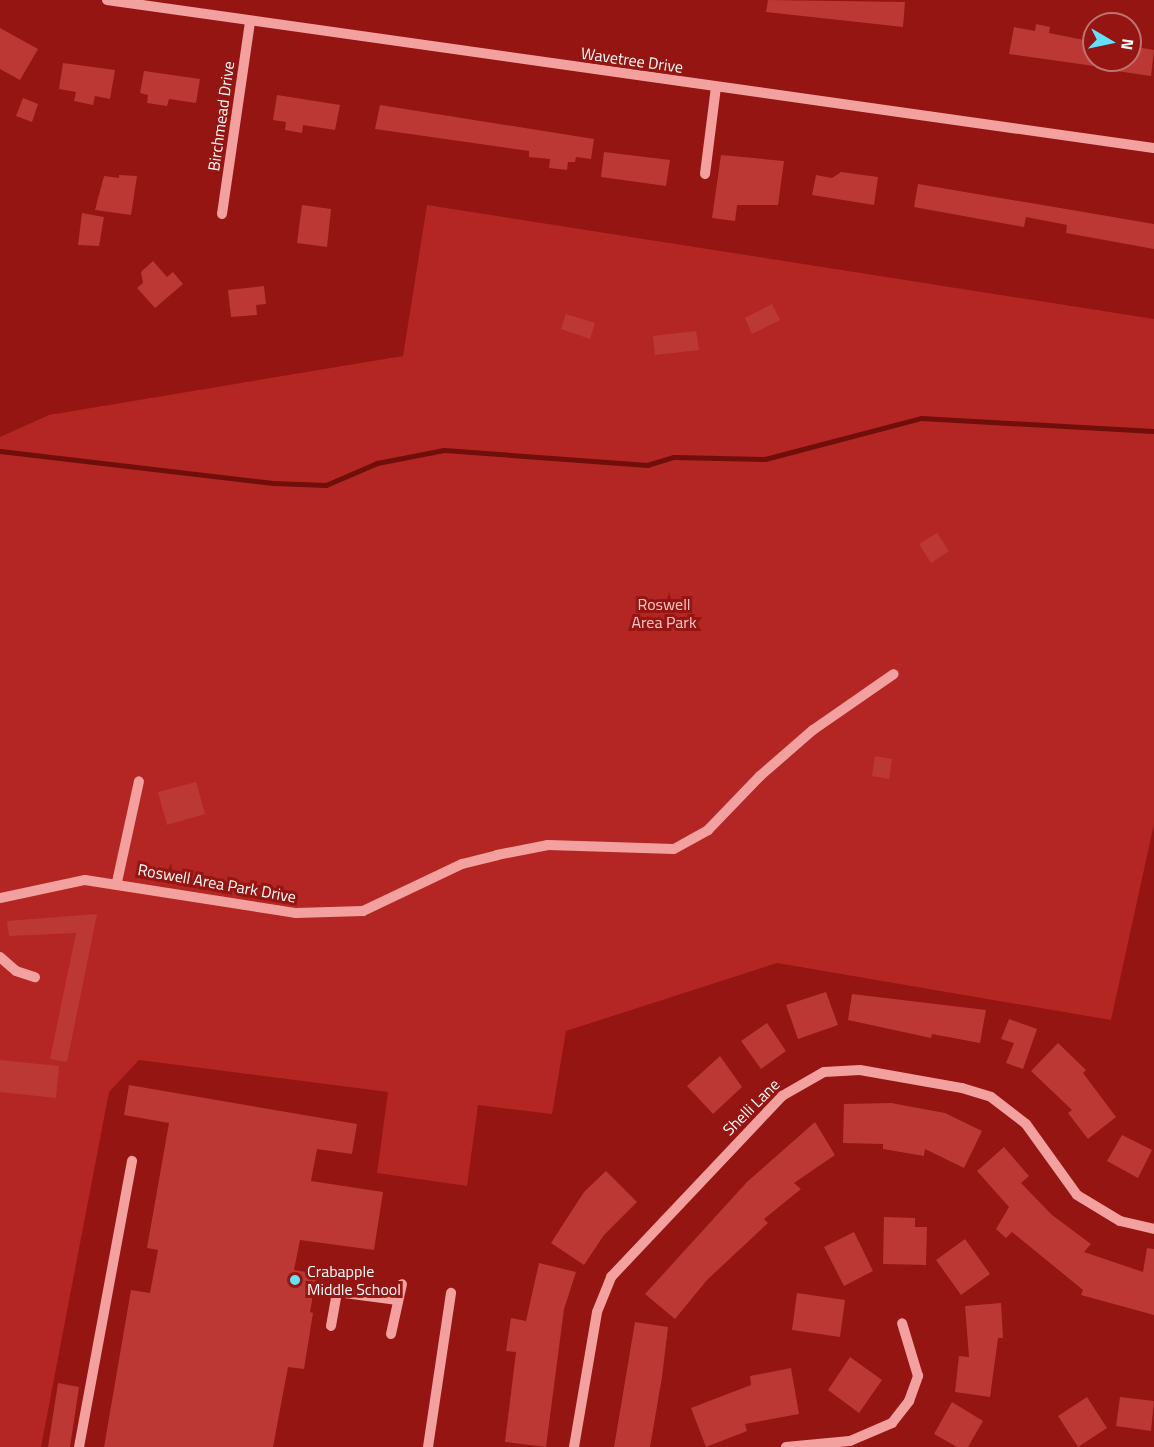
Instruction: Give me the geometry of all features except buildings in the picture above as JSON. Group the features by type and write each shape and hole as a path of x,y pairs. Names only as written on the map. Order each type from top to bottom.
{"street":[{"name":"Wavetree Drive","path":"107,0 1154,148"},
{"name":"Birchmead Drive","path":"222,214 250,22"},
{"path":"705,174 716,87"},
{"name":"Roswell Area Park Drive","path":"0,898 85,880 117,882 296,913 363,911 462,864 497,855 548,845 674,849 708,830 760,776 813,730 894,674"},
{"path":"117,882 140,781"},
{"path":"0,957 16,971 35,977"},
{"name":"Shelli Lane","path":"574,1447 597,1312 611,1277 782,1096 824,1072 860,1070 962,1088 991,1097 1026,1124 1077,1195 1120,1221 1154,1228"},
{"path":"79,1447 132,1161"},
{"path":"391,1334 402,1284"},
{"path":"331,1326 337,1292 397,1300"},
{"path":"428,1447 452,1293"},
{"path":"786,1447 850,1441 892,1423 909,1401 918,1376 902,1323"}],"green space":[{"name":"Roswell Area Park","path":"427,205 1154,319 1154,824 1111,1020 777,963 566,1031 552,1114 478,1105 467,1186 377,1173 388,1092 139,1060 109,1092 41,1447 0,1447 0,437 49,415 403,356"}],"waterway":[{"path":"0,451 273,483 326,485 377,463 444,450 647,465 674,457 765,459 921,418 1154,431"}],"place":[{"name":"Crabapple Middle School","path":"295,1280"}]}
